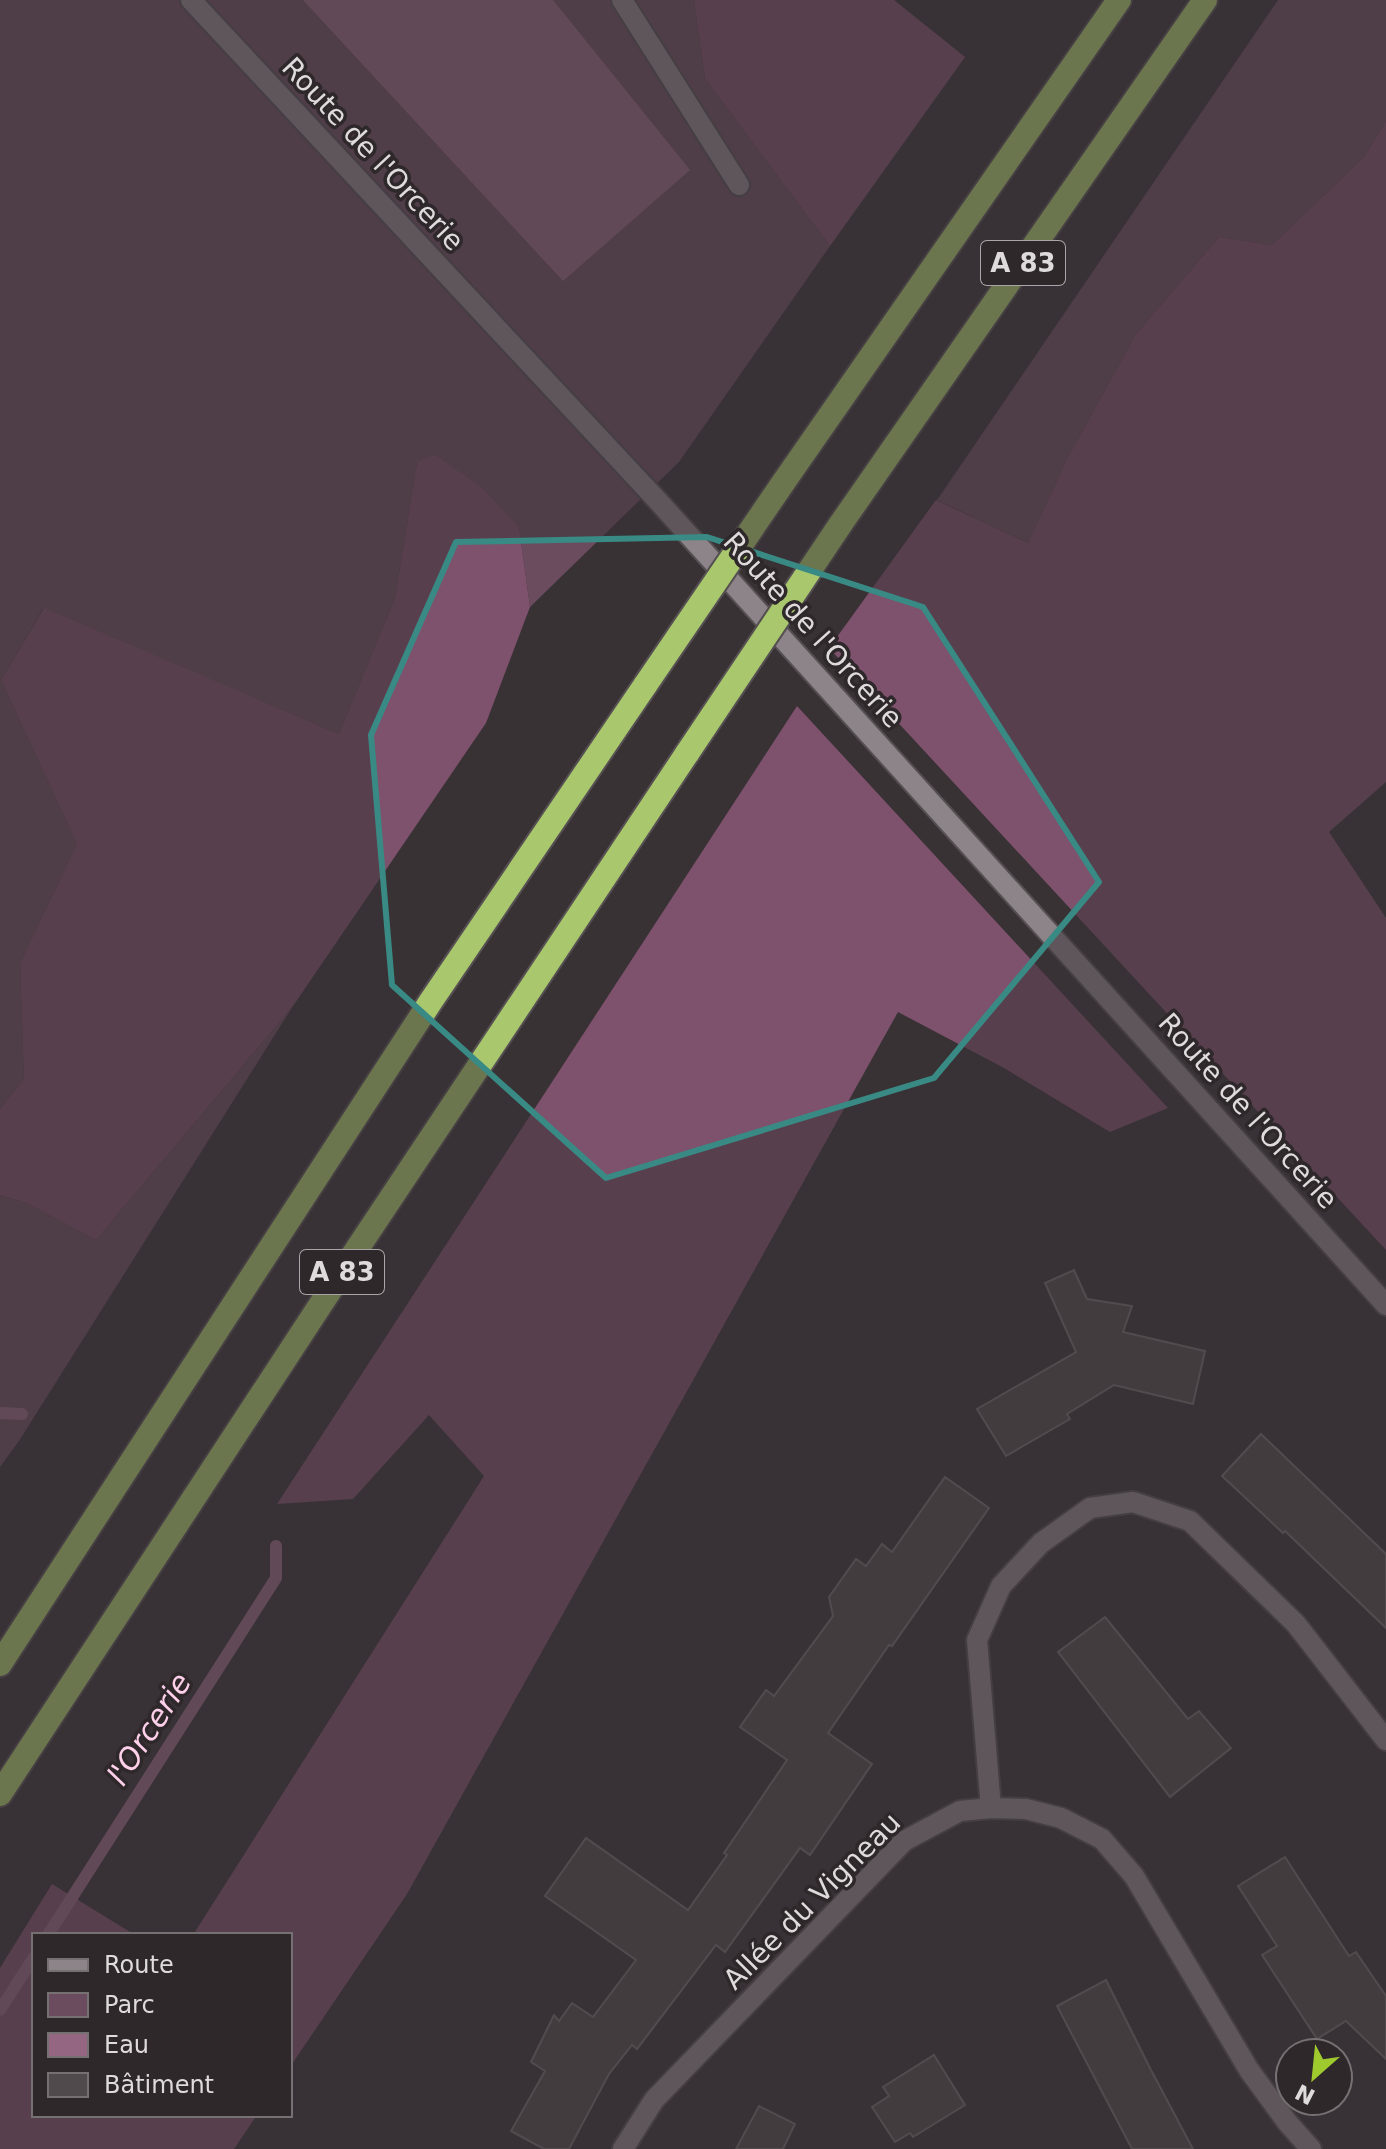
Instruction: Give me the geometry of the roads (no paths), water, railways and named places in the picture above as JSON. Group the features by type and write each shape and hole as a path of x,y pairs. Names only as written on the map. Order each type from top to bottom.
{"highway":[{"name":"A 83","path":"0,1664 431,1001 783,483 1119,0"},
{"name":"A 83","path":"0,1794 367,1233 840,525 1205,0"}],"street":[{"name":"Route de l'Orcerie","path":"191,0 658,501 1386,1305"},
{"path":"622,0 739,185"},
{"path":"991,1808 977,1640 1001,1586 1041,1543 1090,1508 1133,1502 1190,1521 1296,1624 1386,1740"},
{"name":"Allée du Vigneau","path":"623,2149 654,2100 904,1841 960,1811 991,1808 1026,1809 1061,1818 1102,1839 1134,1876 1249,2070 1311,2149"}],"water":[{"path":"303,0 553,0 690,170 563,281"}],"waterway":[{"name":"l'Orcerie","path":"0,1413 22,1414"},
{"name":"l'Orcerie","path":"49,1933 276,1578 276,1546"},
{"name":"l'Orcerie","path":"0,2010 32,1960"}]}
